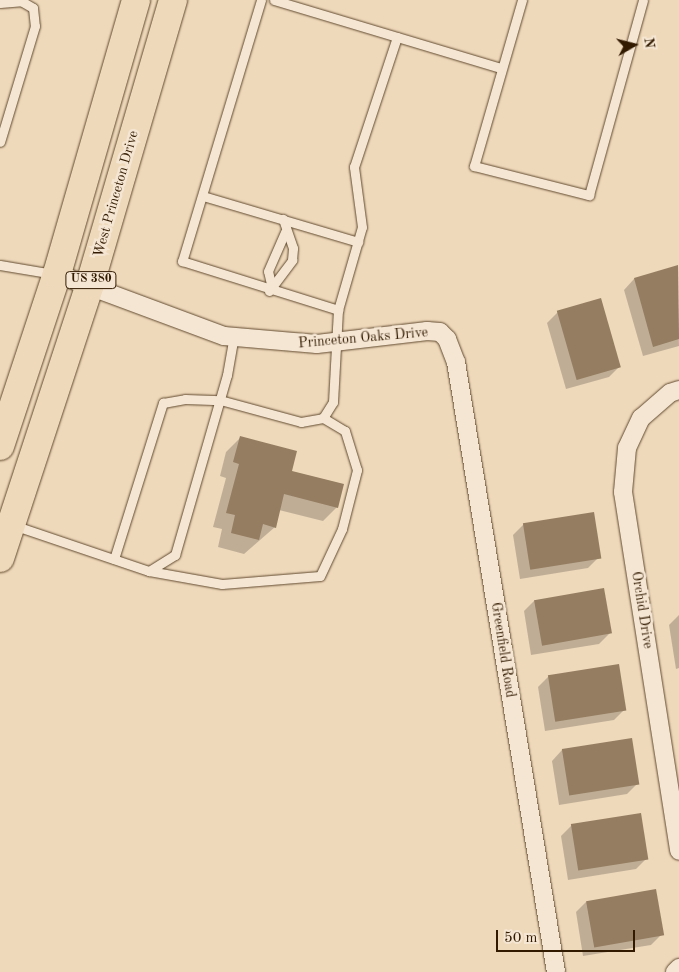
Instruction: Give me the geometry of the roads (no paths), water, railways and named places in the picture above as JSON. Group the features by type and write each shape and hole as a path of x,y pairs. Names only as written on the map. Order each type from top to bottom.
{"highway":[{"name":"US 380","path":"0,446 57,274 136,0"},
{"name":"West Princeton Drive","path":"0,558 90,284 173,0"}],"street":[{"name":"Princeton Oaks Drive","path":"57,274 90,284 198,329 234,337 289,344 338,342 414,332 440,332"},
{"name":"Greenfield Road","path":"440,332 453,348 456,362 556,972"},
{"name":"Orchid Drive","path":"679,390 670,393 642,418 627,448 624,492 679,851"},
{"path":"674,972 679,968"}],"lane":[{"path":"261,0 182,261 270,287 338,310"},
{"path":"274,0 500,68"},
{"path":"522,0 500,68 474,166 589,194 644,0"},
{"path":"0,3 21,1 33,8 35,26 0,142"},
{"path":"323,418 334,402 338,310 362,227 354,167 397,37"},
{"path":"203,196 358,242"},
{"path":"270,287 282,277 292,260 293,248 285,232 283,220"},
{"path":"270,287 268,271 285,232"},
{"path":"0,265 57,274"},
{"path":"149,571 175,555 220,400 234,337"},
{"path":"10,525 149,571 222,584 320,576 342,529 357,470 345,430 323,418 301,422 220,400 185,399 163,403 114,559"}]}
